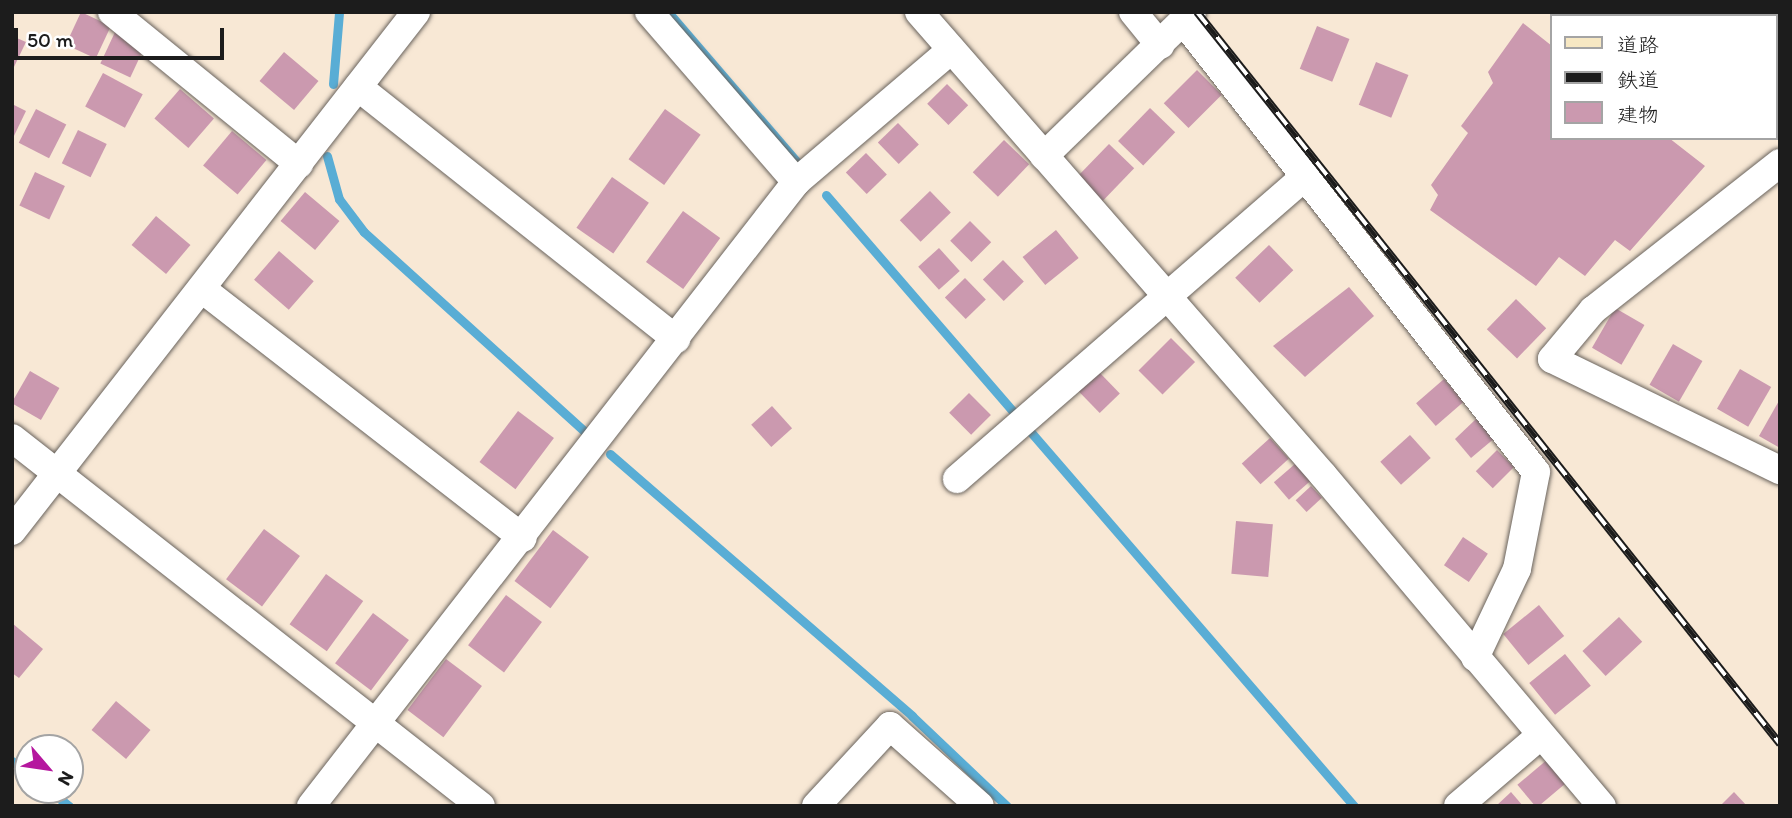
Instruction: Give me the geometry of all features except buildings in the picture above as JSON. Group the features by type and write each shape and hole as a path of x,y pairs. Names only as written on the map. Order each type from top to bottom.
{"street":[{"path":"112,12 299,164"},
{"path":"12,531 416,12"},
{"path":"649,12 796,182"},
{"path":"919,12 1323,475 1602,806"},
{"path":"1133,12 1160,45"},
{"path":"1044,156 1188,17 1305,177 1536,472 1517,569 1475,658"},
{"path":"311,806 523,538 796,182 951,50"},
{"path":"358,88 676,339"},
{"path":"1780,163 1592,310 1552,359 1780,470"},
{"path":"957,478 1168,300 1305,177"},
{"path":"202,289 523,538"},
{"path":"12,438 481,806"},
{"path":"816,806 890,726 980,806"},
{"path":"1458,806 1541,735"}],"waterway":[{"path":"333,84 339,12"},
{"path":"668,12 797,162"},
{"path":"327,156 339,199 364,232 585,432"},
{"path":"826,195 1354,806"},
{"path":"610,454 912,716 1007,806"}],"railway":[{"path":"1197,12 1780,744"}]}
